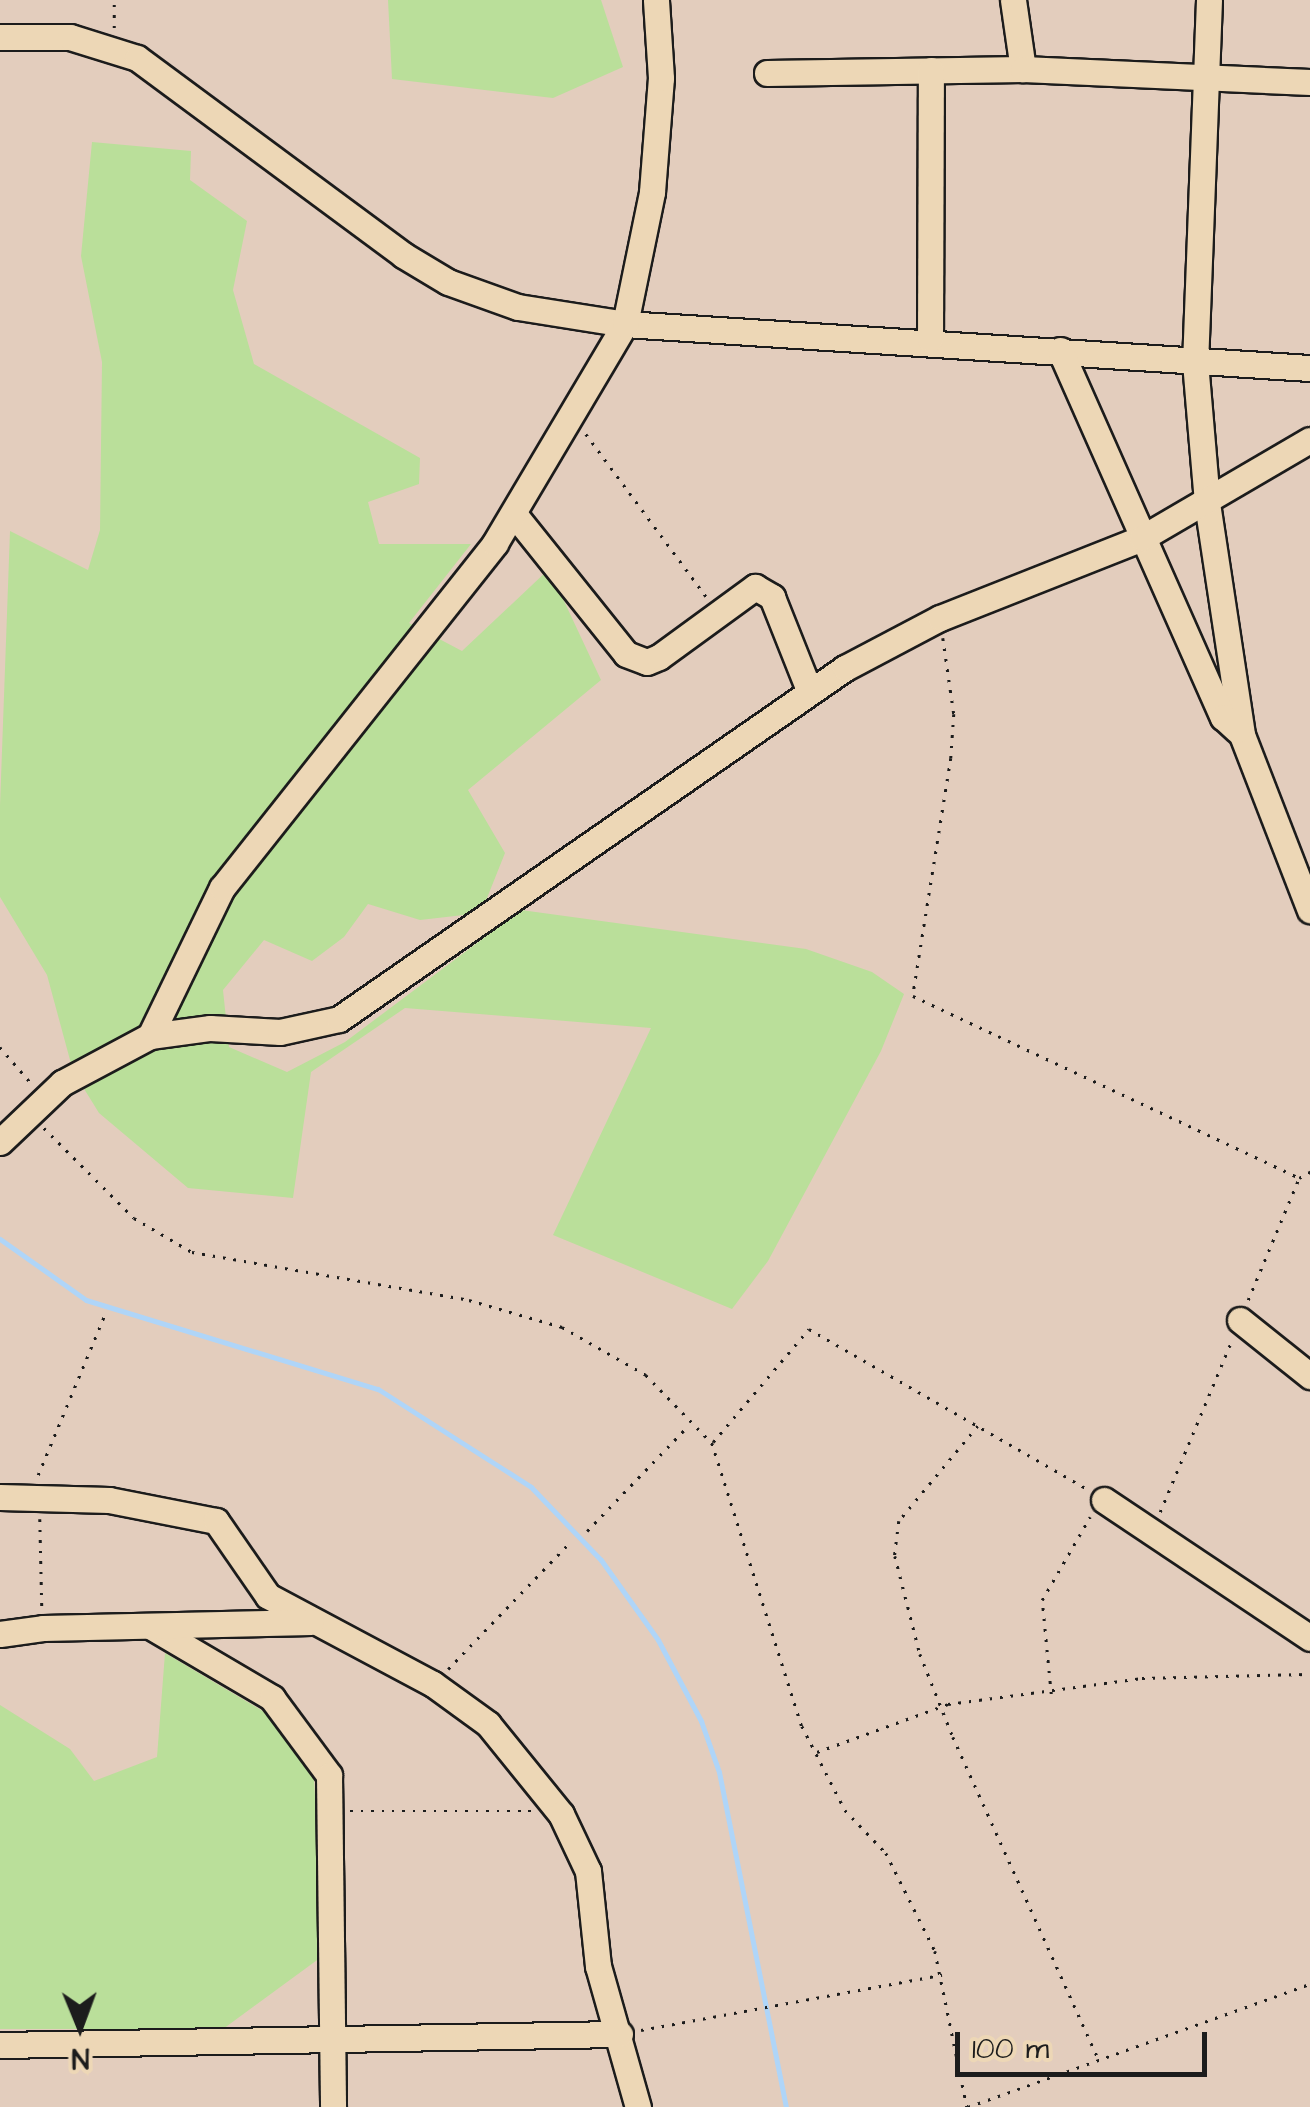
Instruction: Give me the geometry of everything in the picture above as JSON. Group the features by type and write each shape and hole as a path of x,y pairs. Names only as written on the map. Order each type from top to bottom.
{"street":[{"path":"150,1036 247,852 408,656 514,514 574,418 625,324 652,192 661,78 656,0"},
{"path":"1012,0 1022,69"},
{"path":"1209,0 1194,362 1207,503 1242,734 1310,910"},
{"path":"0,37 70,38 115,49 155,68 448,282 563,318 930,339 1310,368"},
{"path":"767,73 1022,69 1310,82"},
{"path":"930,339 931,70"},
{"path":"1060,350 1223,717 1242,734"},
{"path":"0,1142 84,1067 150,1036 210,1028 280,1032 339,1019 809,690 940,618 1142,538 1310,440"},
{"path":"514,514 626,654 647,662 755,587 772,597 809,690"},
{"path":"1240,1320 1310,1376"},
{"path":"0,1497 109,1500 216,1522 268,1596 434,1684 488,1724 558,1810 588,1871 598,1966 638,2107"},
{"path":"1103,1499 1310,1638"},
{"path":"0,1634 42,1628 316,1622"},
{"path":"150,1626 272,1698 328,1775 333,2107"},
{"path":"0,2045 332,2036 620,2034"}],"path":[{"path":"114,0 115,49"},
{"path":"574,418 719,614"},
{"path":"940,618 954,714 951,758 912,996 1299,1178"},
{"path":"0,1047 35,1107 134,1218 192,1252 468,1300 562,1327 646,1375 688,1426 712,1443 816,1753 845,1810 886,1853 942,1976 968,2107 1310,1984"},
{"path":"1152,1532 1299,1178 1310,1172"},
{"path":"42,1628 34,1482 105,1314"},
{"path":"712,1443 810,1329 1103,1499 1042,1600 1051,1694"},
{"path":"587,1531 688,1426"},
{"path":"978,1426 894,1531 920,1654 1099,2060"},
{"path":"434,1684 571,1541"},
{"path":"816,1753 941,1705 1051,1694 1142,1678 1310,1674"},
{"path":"331,1812 558,1810"},
{"path":"620,2034 942,1976"}],"green space":[{"path":"388,0 601,0 623,67 553,98 392,79"},
{"path":"92,142 191,151 190,180 247,221 233,290 254,364 420,458 419,484 368,502 379,544 471,544 409,623 462,651 549,569 601,680 468,790 505,853 481,913 420,920 368,904 344,937 312,961 264,940 223,990 229,1047 287,1072 345,1042 521,910 806,949 872,972 904,994 881,1051 768,1261 732,1309 553,1235 651,1028 405,1008 311,1072 293,1198 188,1188 99,1113 73,1071 47,975 0,897 0,806 10,531 88,570 100,530 102,362 81,256"},
{"path":"165,1653 266,1713 314,1778 324,1955 223,2029 0,2029 0,1705 70,1749 94,1781 157,1757"}],"waterway":[{"path":"0,1239 86,1300 378,1389 531,1487 601,1560 658,1640 701,1721 719,1772 786,2107"}]}
